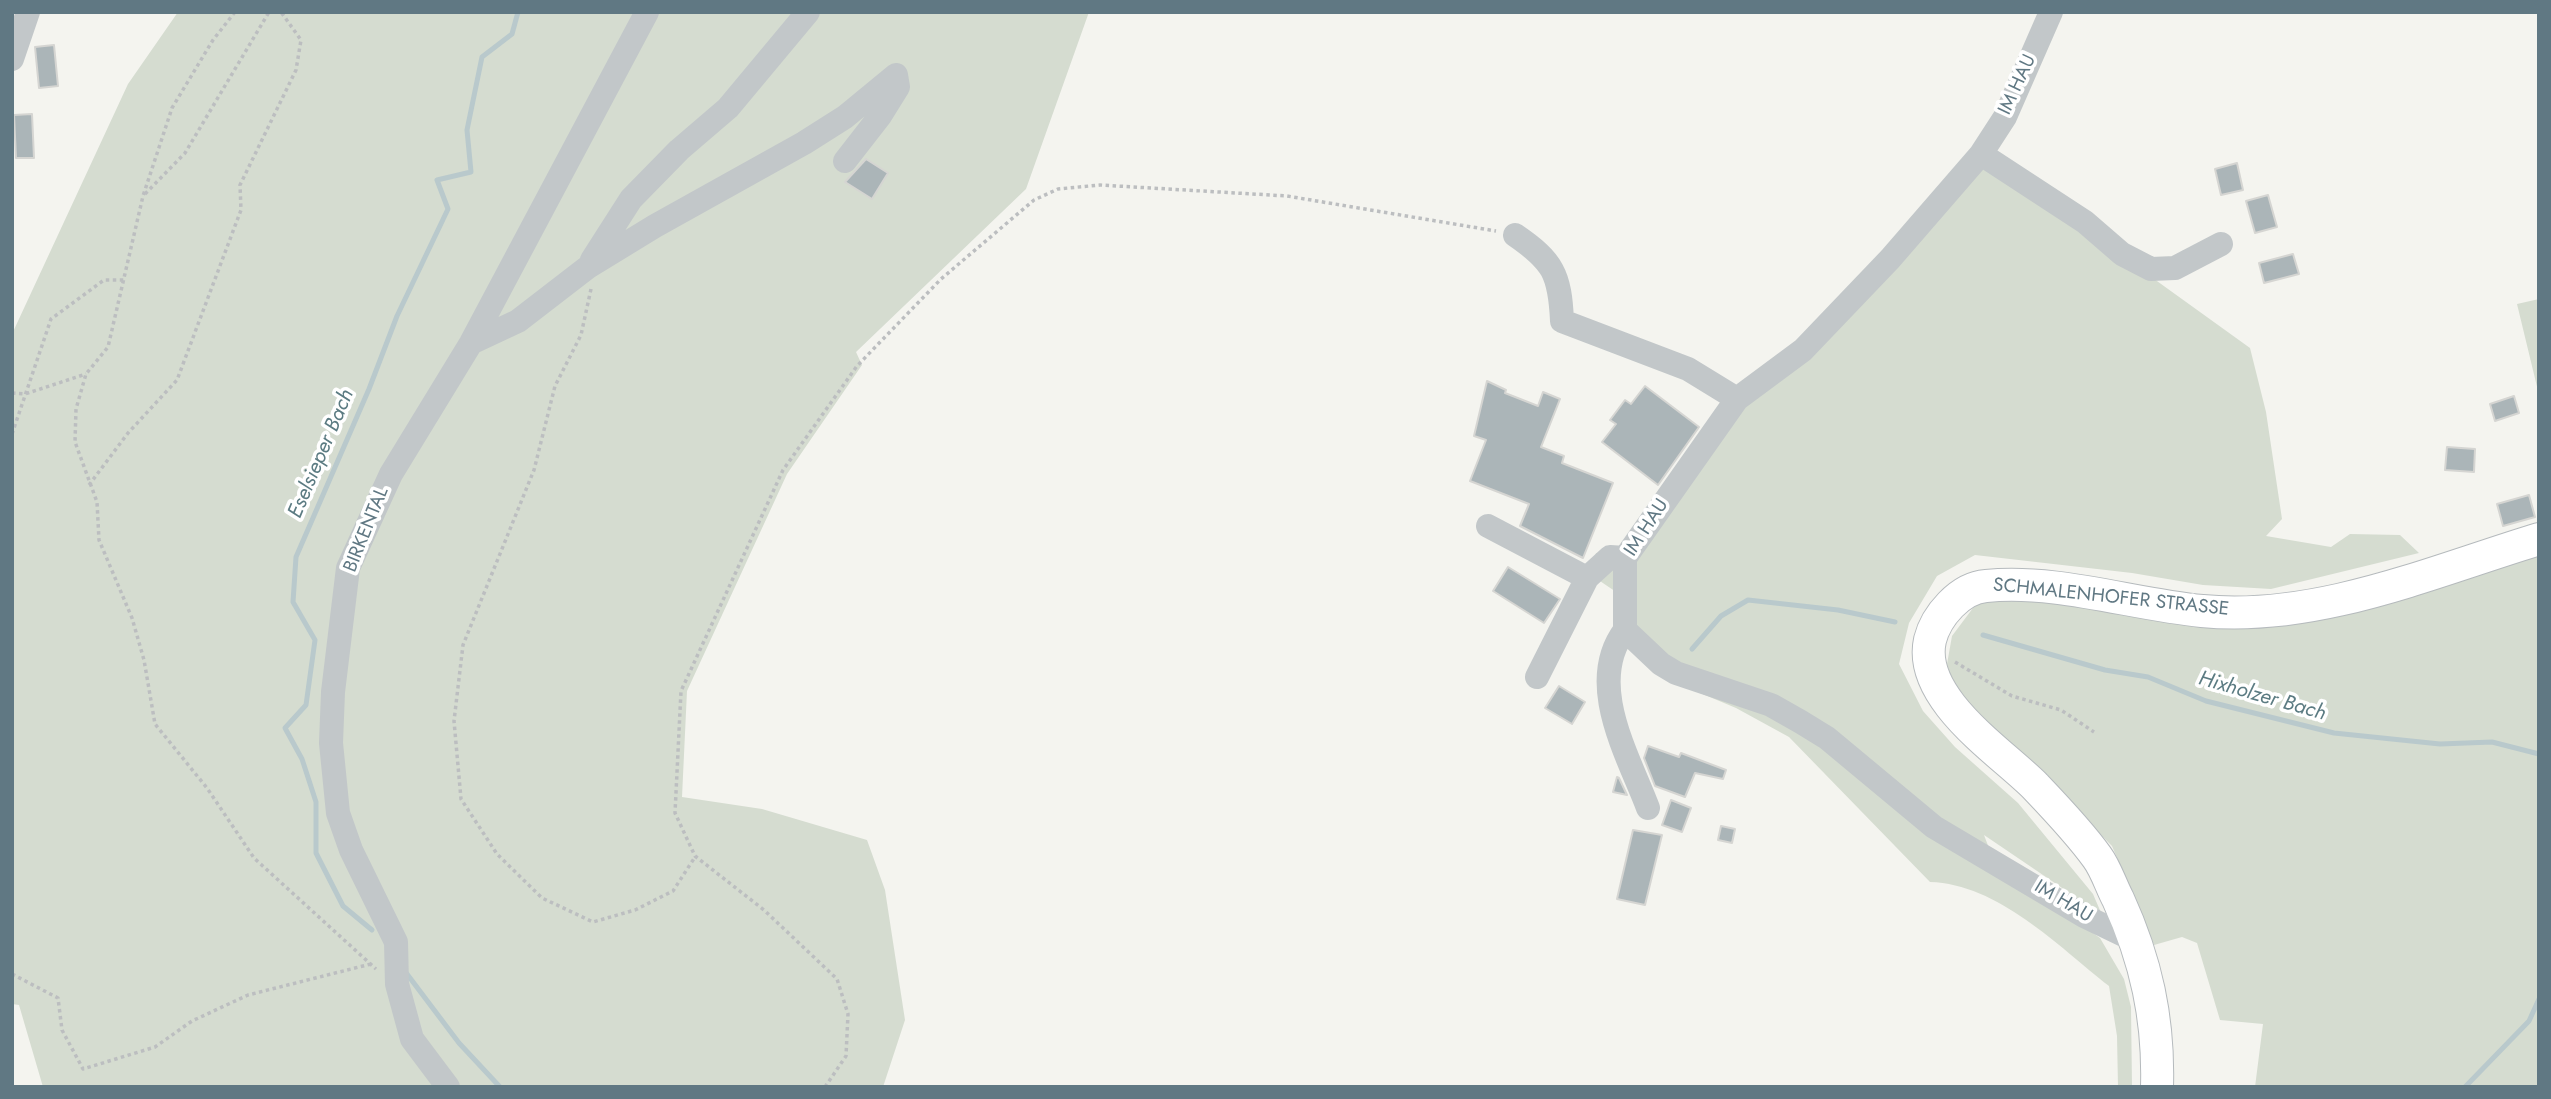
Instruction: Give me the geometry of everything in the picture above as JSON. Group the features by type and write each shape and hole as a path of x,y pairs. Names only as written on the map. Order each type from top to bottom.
{"main road":[{"name":"SCHMALENHOFER STRASSE","path":"1928,648 1932,631 1957,597 1983,586 2042,587 2203,611 2272,611 2371,592 2539,539"},
{"path":"1928,648 1928,664 1943,695 1973,730 2035,786 2099,859 2138,942 2153,999 2158,1051 2157,1087"}],"street":[{"path":"12,59 28,12"},
{"name":"BIRKENTAL","path":"448,1087 412,1039 397,984 396,942 351,850 338,813 331,743 335,678 348,568 391,474 471,343 647,12"},
{"path":"588,267 631,198 679,150 728,108 765,68 808,12"},
{"name":"IM HAU","path":"2051,12 2005,117 1981,154 1890,259 1803,350 1737,399 1625,558 1625,630 1661,664 1676,673 1771,705 1801,722 1827,738 1934,827 2084,916 2138,942"},
{"path":"471,343 518,321 588,267 804,143 845,117 895,75 898,87 880,116 845,161"},
{"path":"1981,154 2085,222 2122,254 2151,269 2175,268 2221,244"},
{"path":"1515,235 1542,253 1553,270 1561,294 1562,321 1688,369 1737,399"},
{"path":"1488,526 1587,578"},
{"path":"1537,677 1587,578 1610,557 1625,558"},
{"path":"1625,630 1617,641 1610,661 1608,687 1624,747 1648,808"}],"path":[{"path":"235,12 213,40 172,108 143,196 126,280 108,347 86,373 76,409 75,442 97,502 99,540 132,618 144,660 155,724 207,788 254,858 370,964 397,984"},
{"path":"143,196 185,153 269,12"},
{"path":"89,485 128,433 177,380 241,210 240,185 296,70 301,40 281,12"},
{"path":"825,1087 846,1056 848,1014 837,979 764,910 695,856 675,813 681,691 783,470 857,366 941,279 1034,200 1059,189 1100,185 1287,195 1515,235"},
{"path":"588,267 591,294 581,335 555,386 534,470 463,645 454,721 461,800 497,854 542,898 593,922 635,910 673,891 695,856"},
{"path":"12,434 51,319 104,280 126,280"},
{"path":"12,393 25,394 86,373"},
{"path":"1928,648 2012,696 2061,710 2094,732"},
{"path":"12,974 58,998 62,1030 83,1069 155,1047 192,1021 248,995 370,964"}],"shaded area":[{"path":"178,12 1089,12 1026,189 856,352 862,365 787,474 687,691 682,797 762,809 867,840 885,890 905,1020 883,1087 43,1087 19,1005 12,1004 12,334 128,84"},
{"path":"1977,163 2118,253 2250,348 2266,412 2282,519 2266,536 2331,547 2350,534 2400,535 2419,553 2271,589 2203,585 2132,573 1975,555 1937,576 1909,623 1899,664 1923,711 1955,747 2018,803 2093,894 2102,915 1984,835 1995,864 2100,938 2124,979 2131,1007 2132,1087 2118,1087 2117,1036 2109,986 2048,936 2003,905 1955,885 1930,882 1789,737 1736,708 1674,682 1615,620 1631,602 1591,575 1596,553 1625,557 1732,411"},
{"path":"2539,299 2539,395 2517,304"},
{"path":"2539,551 2539,1087 2255,1087 2263,1024 2220,1020 2197,943 2182,937 2154,945 2112,846 1954,688 1947,664 1952,636 1973,608 1989,596 2041,596 2204,622"}],"building":[{"path":"54,45 58,86 39,88 35,47"},
{"path":"32,114 34,158 16,158 14,115"},
{"path":"866,159 888,173 872,199 845,182"},
{"path":"2237,163 2243,190 2221,195 2215,169"},
{"path":"2268,195 2277,227 2255,233 2246,201"},
{"path":"2293,254 2299,274 2264,283 2259,263"},
{"path":"1487,381 1506,390 1505,393 1538,406 1543,392 1560,399 1541,447 1564,456 1562,463 1613,483 1583,558 1520,526 1529,504 1470,481 1486,440 1474,436"},
{"path":"1645,386 1699,427 1658,485 1602,442 1616,424 1610,420 1625,400 1631,404"},
{"path":"2514,396 2519,413 2495,421 2490,404"},
{"path":"2447,447 2475,449 2474,472 2445,470"},
{"path":"2529,495 2535,517 2503,526 2497,504"},
{"path":"1508,567 1560,599 1544,623 1493,591"},
{"path":"1559,686 1585,702 1572,724 1545,708"},
{"path":"1648,746 1679,757 1681,753 1726,770 1723,779 1695,773 1685,797 1655,786 1644,758"},
{"path":"1617,777 1619,778 1627,795 1613,792"},
{"path":"1671,800 1691,808 1682,832 1662,825"},
{"path":"1721,826 1735,829 1732,843 1718,840"},
{"path":"1633,830 1662,835 1645,905 1617,899"}],"waterway":[{"name":"Eselsieper Bach","path":"372,930 343,906 316,853 316,802 302,759 285,728 306,705 315,640 293,602 296,557 369,389 397,316 448,209 437,180 471,172 467,130 482,57 512,34 518,12"},
{"name":"Hixholzer Bach","path":"1692,649 1721,616 1748,600 1838,610 1895,622"},
{"name":"Hixholzer Bach","path":"1983,635 2105,670 2148,677 2206,701 2334,733 2440,744 2492,742 2539,754"},
{"name":"Eselsieper Bach","path":"407,974 459,1043 500,1087"},
{"path":"2465,1087 2529,1021 2539,999"}]}
